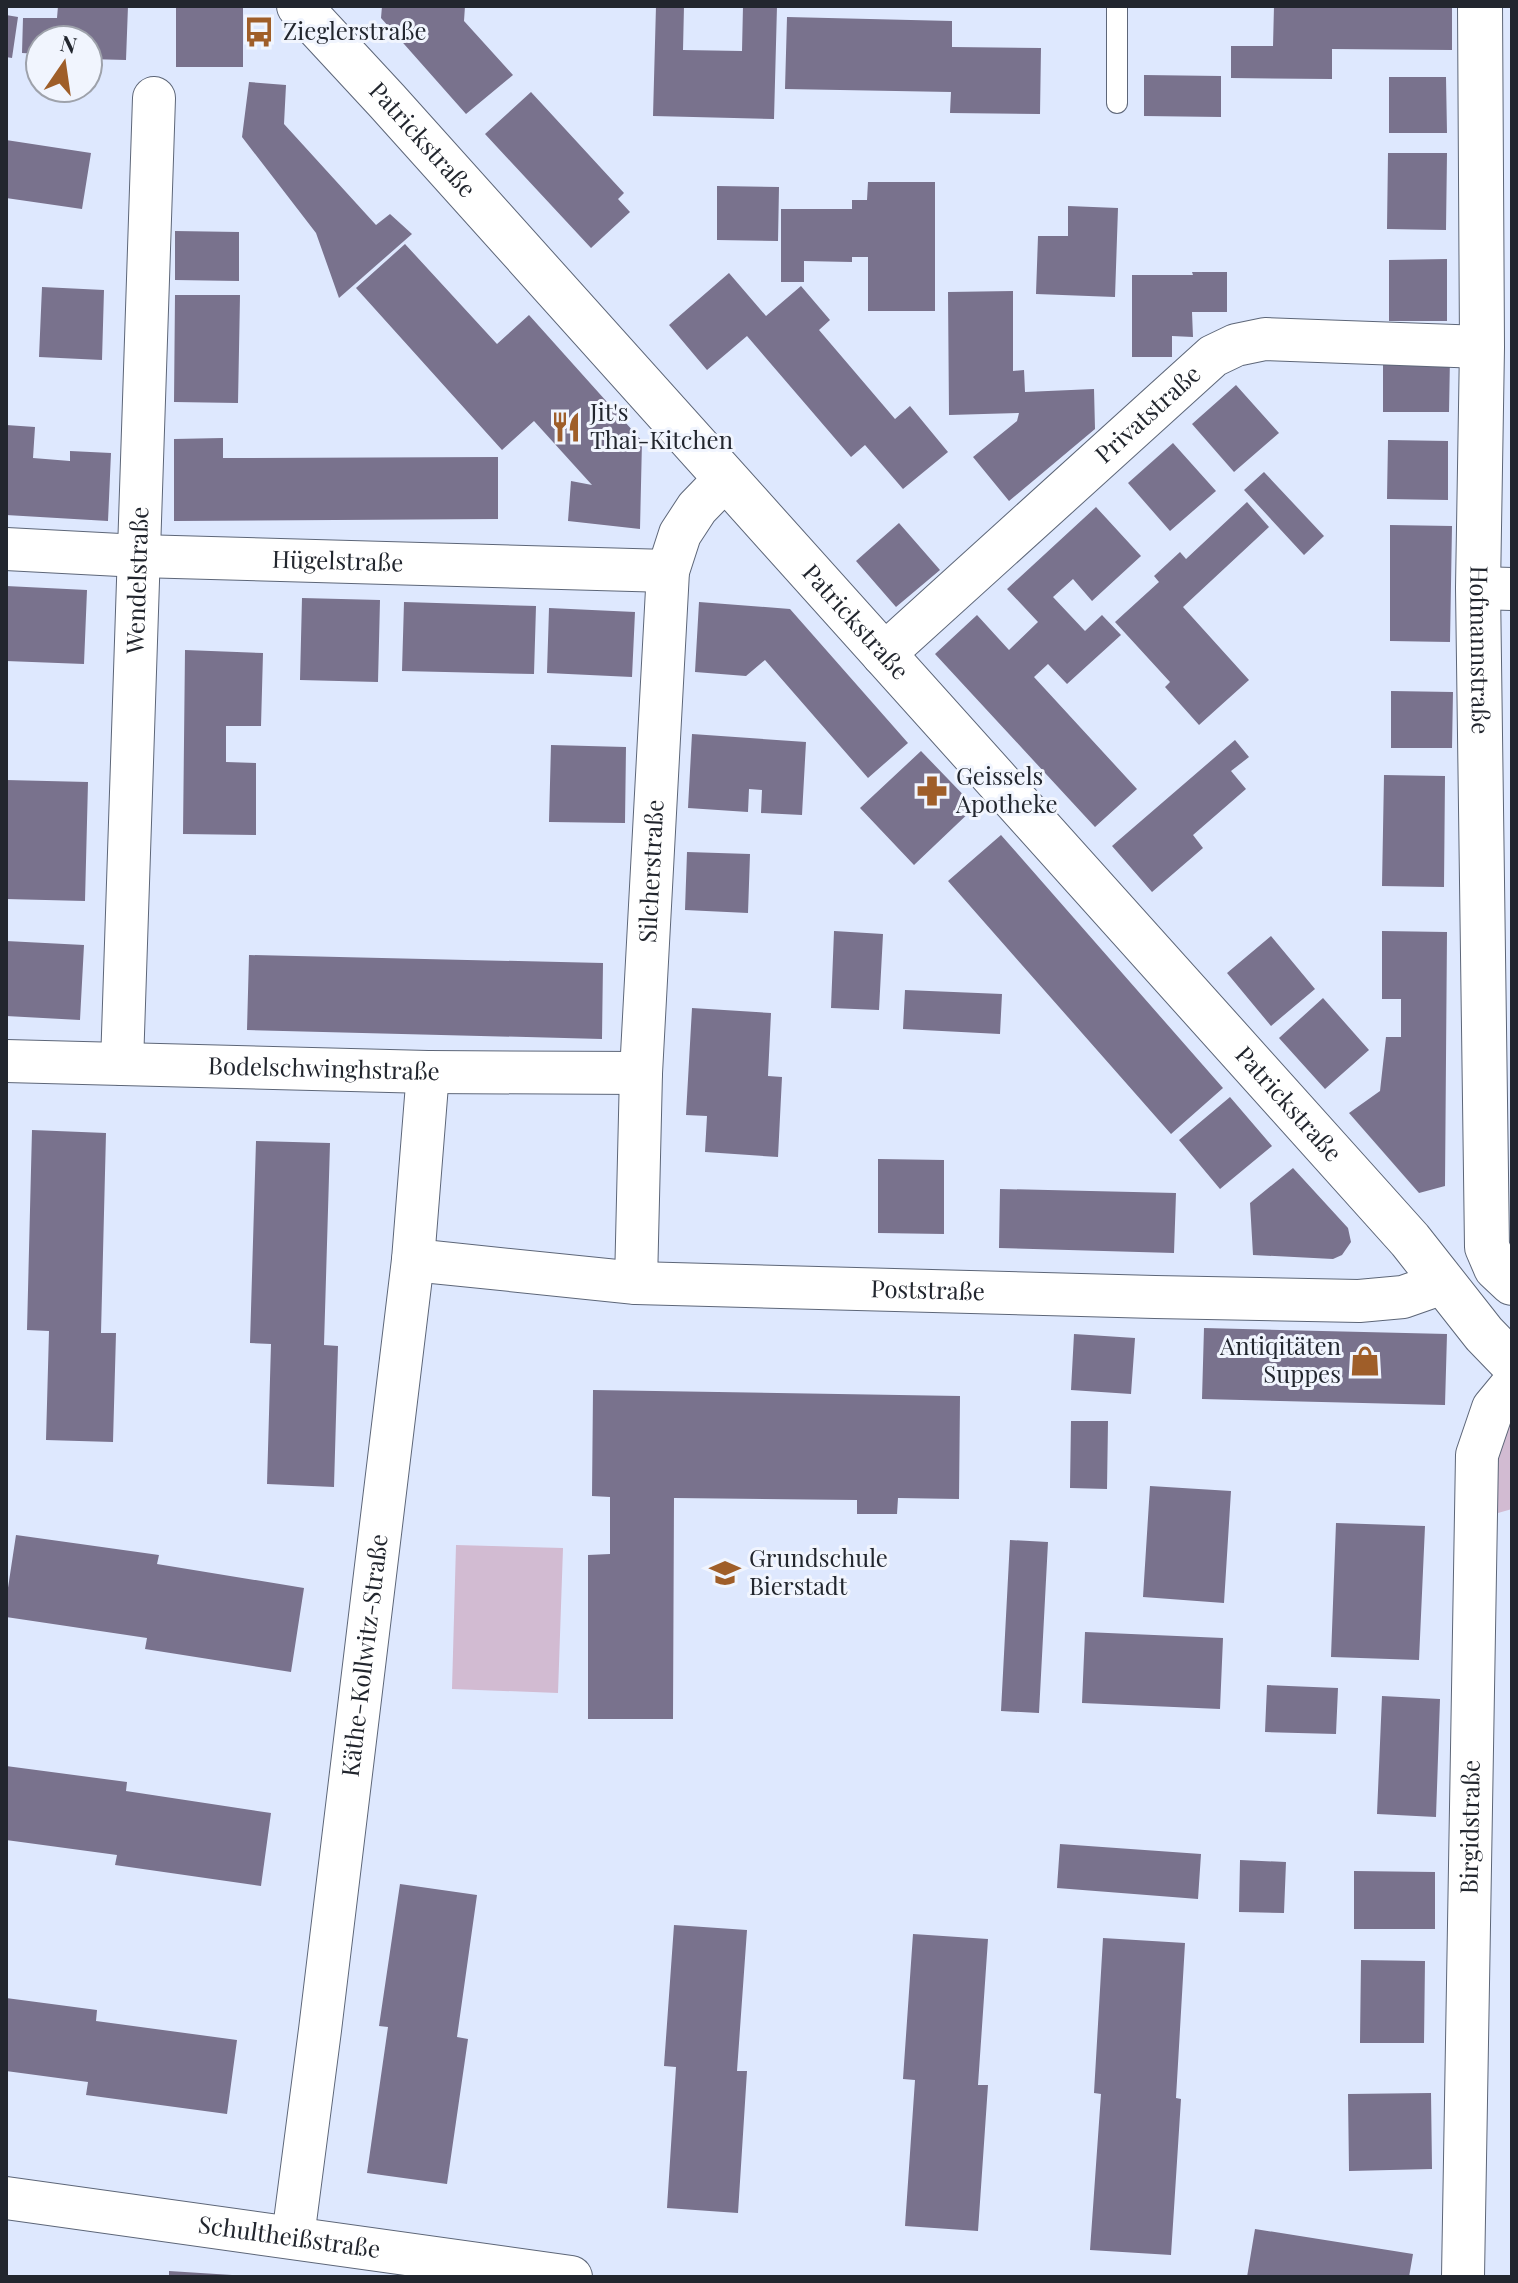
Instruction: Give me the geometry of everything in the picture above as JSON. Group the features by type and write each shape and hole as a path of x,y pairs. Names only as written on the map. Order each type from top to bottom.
{"main road":[{"name":"Patrickstraße","path":"299,6 1410,1240 1512,1366"},
{"name":"Hofmannstraße","path":"1480,6 1482,347 1495,589 1487,1247 1496,1268 1512,1284"}],"street":[{"name":"Wendelstraße","path":"122,1064 154,98"},
{"name":"Privatstraße","path":"883,655 1213,356 1236,345 1265,339 1482,347"},
{"name":"Silcherstraße","path":"636,1283 641,1073 668,571 680,534 697,508 725,479"},
{"name":"Hügelstraße","path":"6,549 139,556 668,571"},
{"name":"Bodelschwinghstraße","path":"6,1061 428,1072 641,1073"},
{"name":"Käthe-Kollwitz-Straße","path":"293,2237 413,1260 428,1072"},
{"name":"Patrickstraße","path":"1410,1240 1452,1263 1512,1284"},
{"name":"Poststraße","path":"413,1260 636,1283 1359,1301 1403,1297 1443,1283"},
{"name":"Birgidstraße","path":"1463,2277 1477,1455 1512,1366"},
{"name":"Schultheißstraße","path":"6,2198 571,2277"}],"lane":[{"path":"1117,6 1117,103"}],"shaded area":[{"path":"1512,1422 1512,1509 1498,1513 1495,1461 1499,1440"},
{"path":"456,1545 563,1548 558,1693 452,1689"}],"building":[{"path":"58,6 128,6 126,60 104,59 104,24 24,24 22,53 23,18 57,18"},
{"path":"176,6 243,6 243,67 176,67"},
{"path":"382,6 465,6 464,21 513,75 466,114 381,18"},
{"path":"656,6 684,6 683,50 742,51 743,6 777,6 774,119 653,116"},
{"path":"1274,6 1452,6 1452,50 1332,49 1332,79 1231,78 1231,46 1273,46"},
{"path":"6,15 18,17 12,58 6,57"},
{"path":"787,17 952,21 952,47 1041,48 1040,114 950,113 951,92 785,89"},
{"path":"1144,75 1221,76 1221,117 1144,116"},
{"path":"1389,77 1446,77 1447,133 1389,133"},
{"path":"249,82 286,85 284,124 376,225 390,214 412,234 339,298 316,233 242,137"},
{"path":"531,92 624,193 618,199 630,212 591,248 485,134"},
{"path":"6,140 91,153 82,209 6,198"},
{"path":"1388,153 1447,153 1446,230 1387,229"},
{"path":"868,182 935,182 935,311 868,311 868,257 852,257 852,262 804,261 804,282 781,282 781,209 852,209 852,200 867,200"},
{"path":"717,186 779,187 778,241 717,240"},
{"path":"1068,206 1118,208 1115,297 1036,294 1038,236 1068,236"},
{"path":"175,231 239,232 239,281 175,280"},
{"path":"405,244 497,344 529,315 642,441 640,529 568,521 571,481 592,485 534,421 502,450 356,288"},
{"path":"1447,259 1447,321 1389,321 1389,260"},
{"path":"1192,272 1227,272 1227,312 1192,312 1193,337 1172,336 1172,357 1132,357 1132,275 1193,275"},
{"path":"729,273 766,316 801,286 830,320 819,330 895,419 910,406 948,452 903,489 865,445 851,457 747,336 707,370 669,325"},
{"path":"42,287 104,290 102,360 39,357"},
{"path":"1013,291 1013,371 1024,370 1025,392 1094,389 1095,429 1009,501 973,457 1017,421 1019,413 949,415 948,292"},
{"path":"175,295 240,295 238,403 174,402"},
{"path":"1383,356 1450,357 1449,412 1383,412"},
{"path":"1236,385 1279,433 1234,472 1192,424"},
{"path":"6,425 35,427 33,458 70,461 70,451 111,453 108,521 6,515"},
{"path":"223,438 223,458 498,457 498,519 174,521 174,439"},
{"path":"1388,440 1448,441 1448,500 1387,499"},
{"path":"1173,443 1216,491 1170,531 1128,483"},
{"path":"1264,472 1324,536 1304,555 1244,490"},
{"path":"1247,502 1269,527 1183,607 1249,680 1199,725 1165,687 1170,682 1115,622 1159,582 1154,576 1180,552 1186,559"},
{"path":"1096,507 1141,556 1092,601 1073,579 1053,597 1085,631 1102,615 1121,635 1067,684 1048,664 1034,677 1137,789 1095,827 935,654 977,615 1009,650 1038,622 1007,589"},
{"path":"899,523 940,570 896,607 856,561"},
{"path":"1390,525 1452,526 1450,642 1390,641"},
{"path":"6,586 87,590 84,664 6,661"},
{"path":"302,598 380,600 378,682 300,680"},
{"path":"404,602 536,606 534,674 402,671"},
{"path":"699,602 790,609 908,743 868,778 765,660 746,676 695,672"},
{"path":"549,608 635,612 632,677 547,673"},
{"path":"185,650 263,653 261,726 226,726 226,762 256,763 256,835 183,834"},
{"path":"1391,691 1453,692 1452,748 1391,748"},
{"path":"692,734 806,742 802,815 761,813 762,790 749,789 748,812 688,808"},
{"path":"1235,740 1249,757 1231,771 1246,789 1193,835 1203,848 1152,892 1112,846"},
{"path":"551,745 626,747 625,823 549,822"},
{"path":"921,751 975,807 914,865 860,808"},
{"path":"1384,775 1445,776 1444,887 1382,886"},
{"path":"6,780 88,782 85,901 6,899"},
{"path":"1001,835 1223,1088 1171,1134 948,881"},
{"path":"687,852 750,854 748,913 685,910"},
{"path":"834,931 883,934 879,1010 831,1008"},
{"path":"1382,931 1447,932 1445,1186 1419,1193 1349,1113 1380,1091 1386,1037 1401,1037 1401,999 1382,999"},
{"path":"1271,936 1315,989 1271,1026 1227,973"},
{"path":"6,941 84,945 80,1020 6,1016"},
{"path":"249,955 603,963 602,1039 247,1030"},
{"path":"905,990 1002,994 1000,1034 903,1029"},
{"path":"1323,998 1369,1050 1325,1089 1279,1038"},
{"path":"692,1008 771,1013 768,1076 782,1077 778,1157 705,1152 707,1116 686,1115"},
{"path":"1230,1097 1272,1146 1220,1189 1179,1140"},
{"path":"32,1130 106,1133 101,1333 116,1333 113,1442 46,1440 49,1331 27,1330"},
{"path":"256,1141 330,1143 324,1345 338,1346 334,1487 267,1484 271,1344 250,1343"},
{"path":"878,1159 944,1160 944,1234 878,1233"},
{"path":"1293,1168 1348,1228 1351,1242 1342,1255 1333,1259 1253,1255 1250,1203"},
{"path":"1000,1189 1176,1193 1174,1253 999,1248"},
{"path":"1204,1328 1447,1334 1445,1405 1202,1399"},
{"path":"1074,1334 1135,1338 1131,1394 1071,1390"},
{"path":"593,1390 960,1396 959,1499 898,1498 897,1514 857,1514 857,1500 674,1498 673,1719 588,1719 588,1555 610,1554 610,1497 592,1496"},
{"path":"1071,1421 1108,1421 1107,1489 1070,1488"},
{"path":"1150,1486 1231,1491 1224,1603 1143,1597"},
{"path":"1336,1523 1425,1526 1419,1660 1331,1657"},
{"path":"16,1535 159,1555 157,1564 304,1588 291,1672 145,1649 147,1638 6,1617"},
{"path":"1010,1540 1048,1542 1039,1713 1001,1711"},
{"path":"1085,1632 1223,1638 1220,1709 1082,1703"},
{"path":"1267,1685 1338,1688 1336,1734 1265,1732"},
{"path":"1382,1696 1440,1699 1436,1817 1377,1814"},
{"path":"6,1766 127,1782 126,1791 271,1813 261,1886 115,1865 117,1855 6,1840"},
{"path":"1060,1844 1201,1854 1198,1899 1057,1888"},
{"path":"1240,1860 1286,1862 1284,1913 1239,1912"},
{"path":"1354,1871 1435,1872 1435,1929 1354,1929"},
{"path":"400,1884 477,1895 457,2037 468,2039 447,2184 367,2173 388,2027 379,2026"},
{"path":"674,1925 747,1930 737,2071 747,2071 738,2213 667,2208 676,2067 664,2066"},
{"path":"913,1934 988,1939 978,2085 988,2085 978,2231 905,2226 915,2080 903,2079"},
{"path":"1103,1938 1185,1943 1176,2098 1181,2099 1171,2255 1090,2250 1101,2094 1094,2093"},
{"path":"1361,1960 1425,1961 1424,2043 1360,2043"},
{"path":"6,1998 97,2010 96,2021 237,2040 227,2114 86,2095 88,2082 6,2071"},
{"path":"1431,2093 1432,2169 1349,2171 1348,2094"},
{"path":"1255,2229 1413,2254 1409,2277 1247,2277"},
{"path":"169,2271 232,2275 232,2277 169,2277"}],"place":[{"name":"Zieglerstraße","path":"259,32"},
{"name":"Jit's Thai-Kitchen","path":"566,427"},
{"name":"Geissels Apotheke","path":"932,791"},
{"name":"Antiqitäten Suppes","path":"1365,1361"},
{"name":"Grundschule Bierstadt","path":"725,1573"}]}
